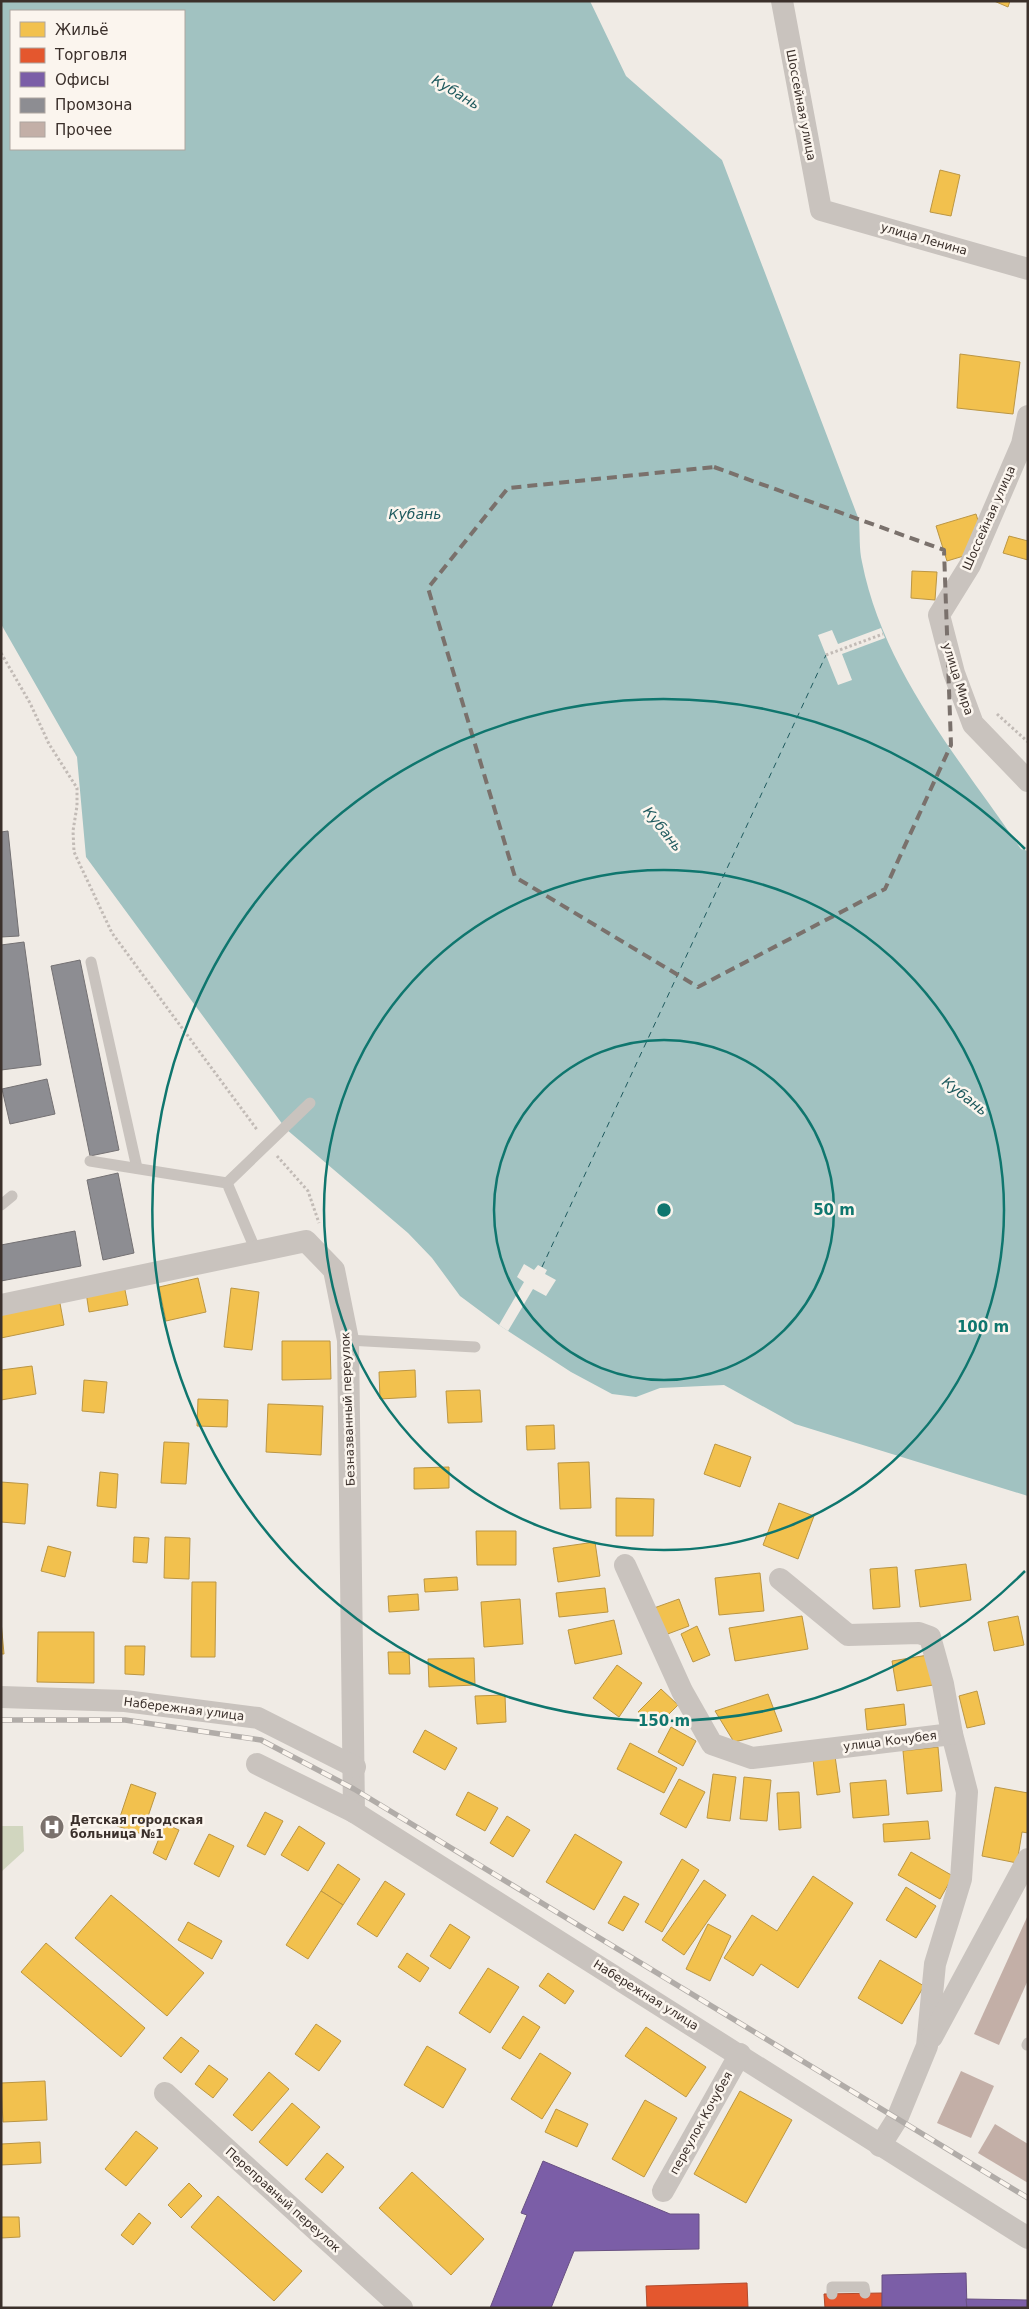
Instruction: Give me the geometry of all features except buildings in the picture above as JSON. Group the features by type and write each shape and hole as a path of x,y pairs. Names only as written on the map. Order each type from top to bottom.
{"street":[{"name":"Шоссейная улица","path":"782,1 821,210"},
{"name":"улица Ленина","path":"821,210 1028,269"},
{"name":"Шоссейная улица","path":"939,615 970,565 1022,444 1028,416"},
{"name":"улица Мира","path":"939,615 954,673 973,724 1028,781"},
{"path":"1,1305 306,1241"},
{"name":"Безназванный переулок","path":"306,1241 334,1270 348,1340 355,1767 354,1812"},
{"name":"улица Кочубея","path":"625,1565 682,1692 712,1744 752,1758 952,1734 967,1792 961,1879 935,1964 927,2046"},
{"path":"780,1579 848,1636 919,1633 930,1637 943,1684 952,1734"},
{"name":"Набережная улица","path":"1,1698 125,1701 258,1718 355,1767"},
{"name":"Набережная улица","path":"257,1764 354,1812 740,2054 880,2146 1028,2238"},
{"name":"улица Кочубея","path":"880,2146 897,2119 927,2046 1028,1859"},
{"name":"переулок Кочубея","path":"663,2191 740,2054"},
{"name":"Переправный переулок","path":"165,2093 402,2308"}],"lane":[{"path":"91,962 137,1168"},
{"path":"227,1182 310,1103"},
{"path":"90,1161 227,1182"},
{"path":"227,1182 256,1251"},
{"path":"1,1205 12,1196"},
{"path":"348,1340 476,1346"},
{"path":"832,2294 832,2287 864,2287 865,2293"}],"path":[{"path":"826,655 883,634"},
{"path":"1,653 30,703 49,744 77,788 77,806 73,831 74,852 112,933 268,1143 308,1191 319,1226 306,1241"}],"highlighted area":[{"path":"714,467 944,550 951,745 885,889 698,987 515,877 428,588 508,488"}],"green space":[{"path":"1,1826 23,1826 24,1851 1,1872"}],"water":[{"name":"Кубань","path":"1,1 590,1 626,76 722,160 859,520 862,562 872,602 887,640 905,677 949,748 1021,849 1028,851 1028,1496 795,1424 724,1385 660,1388 636,1397 612,1394 571,1372 499,1325 460,1296 432,1258 408,1233 286,1129 86,857 77,757 1,624"}],"pier":[{"path":"881,628 885,638 842,654 852,680 838,685 818,635 832,630 838,644"},
{"path":"524,1264 534,1270 538,1265 547,1270 545,1274 556,1280 546,1296 533,1289 508,1331 499,1325 524,1282 517,1277"}],"ferry route":[{"path":"542,1267 826,655"}],"railway":[{"path":"1,1720 125,1720 261,1740 354,1789 1028,2198"}],"place":[{"name":"Детская городская больница №1","path":"52,1827"}]}
